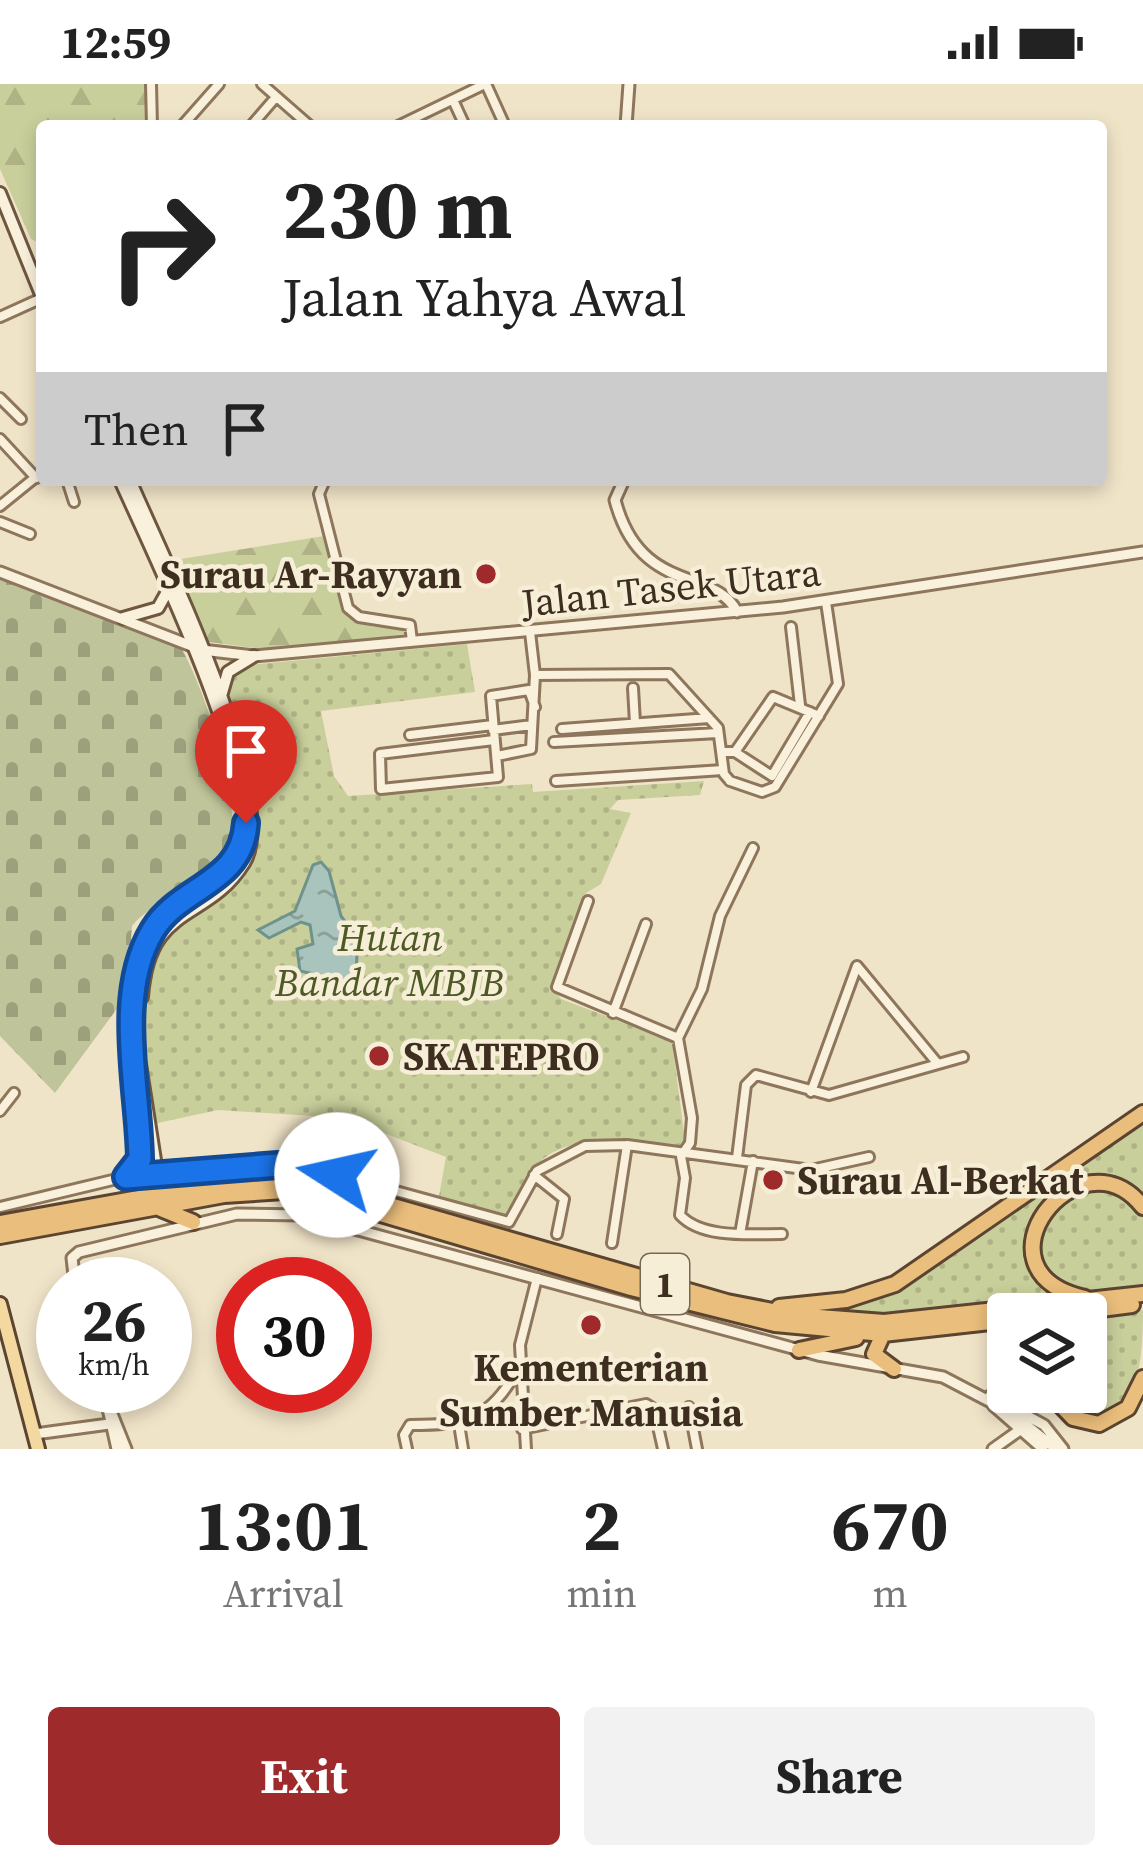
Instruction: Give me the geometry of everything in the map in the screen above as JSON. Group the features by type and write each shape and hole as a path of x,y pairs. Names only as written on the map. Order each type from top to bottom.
{"highway":[{"path":"727,1301 775,1307 821,1303 895,1284 1143,1113"},
{"path":"124,1178 159,1172 172,1187 205,1186"},
{"name":"1","path":"0,1223 205,1186 272,1180 303,1183 727,1301 793,1315 884,1322 987,1315"},
{"path":"1065,1293 1047,1280 1032,1254 1034,1226 1056,1200 1094,1183 1122,1188 1143,1207"},
{"name":"1","path":"0,1236 164,1216 245,1192 304,1194 775,1324 878,1334 987,1322"},
{"path":"164,1216 193,1222"},
{"name":"1","path":"1107,1304 1143,1294"},
{"name":"1","path":"1107,1307 1143,1304"},
{"path":"800,1350 878,1334 874,1354 894,1369"},
{"path":"1067,1413 1099,1424 1128,1408 1143,1378"}],"main road":[{"path":"0,194 36,270"},
{"path":"123,486 220,699 249,785 253,836 236,873 167,925 148,960 140,1064 159,1172"},
{"path":"124,1178 140,1159 133,1049 143,950 161,919 230,867 245,832 241,787 197,648 132,486"},
{"path":"123,618 158,608 167,588"},
{"path":"220,699 228,672 254,656"},
{"path":"0,1304 38,1449"}],"street":[{"path":"151,84 152,120"},
{"path":"187,120 219,84"},
{"path":"262,84 303,120"},
{"path":"411,120 486,84 502,120"},
{"path":"626,120 629,84"},
{"path":"256,120 276,97"},
{"path":"453,100 462,120"},
{"path":"0,317 36,300"},
{"path":"0,398 21,419"},
{"path":"0,439 36,472"},
{"path":"0,506 36,477"},
{"path":"69,486 74,502"},
{"path":"322,486 319,494 348,608 359,617 410,625 412,641"},
{"path":"621,486 615,500 638,552 759,610"},
{"path":"0,522 30,534"},
{"name":"Jalan Tasek Utara","path":"0,572 197,648 254,656 759,610 1143,552"},
{"path":"709,590 737,612"},
{"path":"706,615 718,602 709,590"},
{"path":"811,712 773,697 727,752 772,776 811,712 838,684 826,602"},
{"path":"791,627 811,712"},
{"path":"497,756 528,752 535,706 530,632"},
{"name":"Jalan Tasek Utara","path":"535,674 669,674 727,752 718,771 727,784 762,792 773,789 811,712"},
{"path":"633,688 635,722"},
{"path":"493,731 455,745 379,755 382,790 498,777 491,696 529,691 535,706"},
{"path":"562,729 705,718"},
{"path":"410,735 532,725"},
{"path":"454,730 455,745"},
{"path":"554,742 715,733"},
{"path":"556,781 718,771"},
{"path":"753,848 720,916 702,989 679,1038 692,1118 690,1143 681,1156 683,1220 740,1234 782,1234"},
{"path":"588,901 557,986 679,1038"},
{"path":"614,1013 646,924"},
{"path":"811,1091 857,966 938,1064"},
{"path":"737,1158 746,1085 756,1076 829,1095 963,1057"},
{"path":"0,1111 14,1093"},
{"path":"159,1172 308,1167 512,1221 534,1175 575,1148 627,1145 681,1156 737,1158 811,1170 869,1157"},
{"path":"613,1243 627,1145"},
{"path":"740,1234 753,1161"},
{"path":"534,1175 565,1199 557,1234"},
{"path":"0,1208 124,1178"},
{"path":"193,1222 237,1214 303,1215 800,1350 943,1377 986,1397 1060,1449"},
{"path":"74,1257 164,1216"},
{"path":"526,1449 520,1367 537,1278"},
{"path":"407,1449 405,1429 459,1424 485,1412 520,1367"},
{"path":"507,1387 520,1390"},
{"path":"986,1397 997,1396 1044,1425 1060,1449"},
{"path":"522,1430 646,1404 654,1409 663,1449"},
{"path":"689,1407 697,1449"},
{"path":"108,1413 122,1447"},
{"path":"110,1413 122,1447"},
{"path":"35,1434 109,1424"},
{"path":"459,1424 463,1449"},
{"path":"993,1449 1025,1427"},
{"path":"1025,1427 1042,1449"}],"green space":[{"path":"0,84 150,84 150,120 36,120 36,242 0,169"},
{"path":"324,536 342,600 354,621 375,627 403,625 404,634 277,651 201,641 168,561"},
{"path":"0,579 181,648 212,723 229,788 231,844 224,862 203,881 153,908 132,926 127,995 55,1093 0,1036"},
{"name":"Hutan Bandar MBJB","path":"467,644 475,692 321,711 334,776 348,796 532,784 533,792 704,781 700,795 618,800 610,809 631,813 601,884 586,893 554,989 561,999 672,1041 685,1140 680,1149 603,1141 565,1147 534,1168 506,1218 439,1196 446,1157 345,1118 218,1110 153,1124 146,1040 146,976 161,938 240,864 259,824 224,683 239,666"},
{"path":"1143,1118 1143,1199 1119,1182 1048,1201 1030,1228 1030,1257 1065,1293 987,1293 987,1309 867,1321 779,1311 870,1294 933,1267"},
{"path":"1103,1185 1143,1210 1143,1285 1082,1290 1054,1279 1045,1266 1039,1222 1064,1197"},
{"path":"1143,1310 1134,1386 1114,1413 1098,1419 1077,1417 1073,1413 1107,1413 1107,1316"}],"water":[{"path":"321,862 329,871 341,916 365,949 357,955 356,973 347,981 300,971 297,949 313,944 310,925 301,922 269,938 258,930 295,911 313,865"}],"place":[{"name":"Surau Ar-Rayyan","path":"486,574"},
{"name":"SKATEPRO","path":"379,1056"},
{"name":"Surau Al-Berkat","path":"773,1180"},
{"name":"Kementerian Sumber Manusia","path":"591,1325"}],"route":[{"path":"246,823 241,851 230,867 161,919 143,950 133,1049 140,1159 126,1177 167,1170 278,1165 337,1175"}]}
